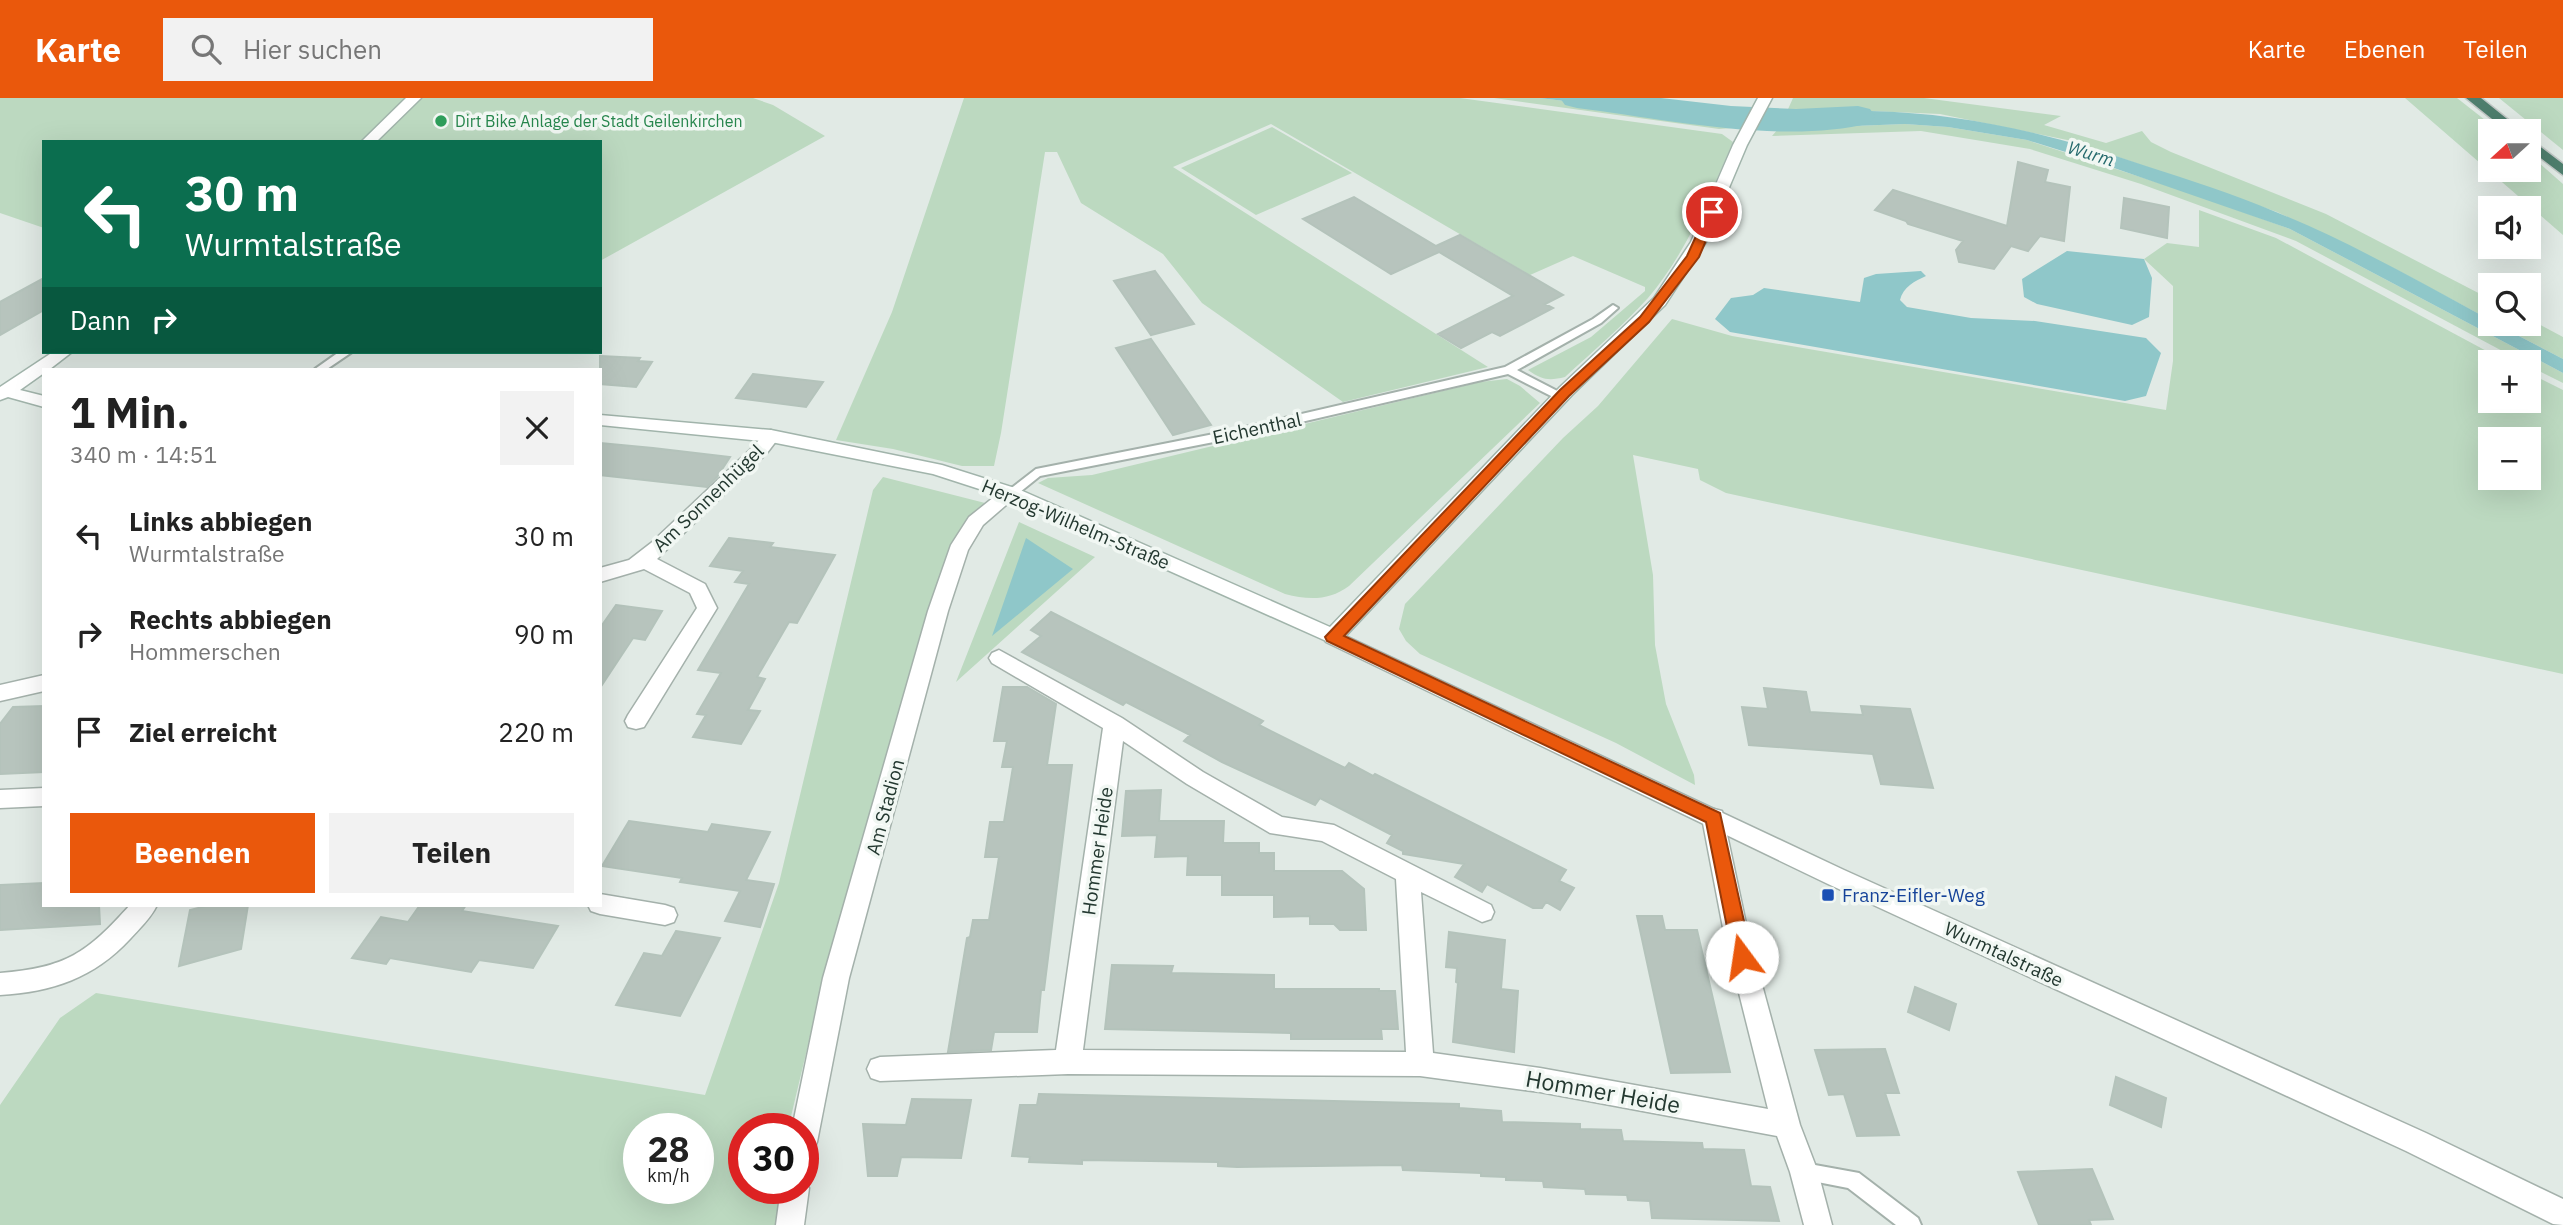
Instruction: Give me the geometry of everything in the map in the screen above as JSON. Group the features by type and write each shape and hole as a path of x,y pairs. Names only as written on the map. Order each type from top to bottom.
{"highway":[{"path":"2473,98 2500,119"},
{"path":"2541,152 2563,171"}],"street":[{"path":"370,140 414,98"},
{"path":"1333,637 1561,397 1644,320 1693,257 1764,99"},
{"path":"2,391 61,354"},
{"path":"2,391 42,401"},
{"name":"Herzog-Wilhelm-Straße","path":"602,420 771,436 936,469 1011,493 1333,637"},
{"name":"Am Sonnenhügel","path":"602,574 636,565 659,548 761,450 771,436"},
{"name":"Am Stadion","path":"809,1113 836,978 937,611 958,550 976,521 1011,493"},
{"name":"Am Sonnenhügel","path":"636,721 707,608 698,589 643,560"},
{"name":"Wurmtalstraße","path":"1333,637 1871,893 2416,1142 2563,1214"},
{"path":"999,658 1114,724 1195,778 1278,826 1326,832 1482,912"},
{"path":"0,693 42,683"},
{"name":"Hommer Heide","path":"1068,1062 1114,724"},
{"path":"0,799 42,797"},
{"path":"1714,818 1734,926 1786,1125 1804,1172 1818,1225"},
{"path":"1408,875 1420,1064"},
{"path":"602,904 665,915"},
{"path":"0,984 52,979 84,966 107,948 143,907"},
{"name":"Hommer Heide","path":"880,1069 1068,1062 1420,1064 1540,1080 1786,1125"},
{"path":"790,1225 793,1204"}],"lane":[{"name":"Eichenthal","path":"1011,493 1036,473 1224,436 1509,370 1598,321 1613,307"},
{"path":"322,368 343,354"},
{"path":"1509,370 1561,397"},
{"path":"1804,1172 1852,1179 1911,1225"}],"green space":[{"path":"0,98 753,98 773,105 825,136 602,260 602,140 42,140 42,227 0,213"},
{"path":"964,98 1460,98 1722,134 1733,142 1686,243 1662,280 1608,338 1565,377 1554,379 1542,378 1528,370 1591,337 1645,291 1645,287 1573,256 1530,275 1271,124 1173,167 1488,367 1343,402 1202,303 1163,254 1081,203 1057,152 1045,152 994,466 962,466 893,449 836,440 892,312"},
{"path":"1494,98 1539,98 1736,121 1732,128 1719,129"},
{"path":"1793,98 1924,98 2061,116 2044,125 2106,143 2142,131 2151,142 2171,152 2326,214 2478,293 2478,314 2399,271 2277,212 2072,141 1940,114 1870,111 1785,116"},
{"path":"2405,98 2457,98 2484,119 2478,119 2478,161"},
{"path":"2499,98 2563,98 2563,150 2541,132 2541,119 2525,119"},
{"path":"1905,124 1948,127 2027,140 2290,229 2478,328 2478,336 2493,336 2519,350 2500,350 2296,241 2141,184 2030,149 1921,131 1772,136 1778,129"},
{"path":"1272,127 1352,173 1256,215 1181,168"},
{"path":"2541,165 2563,184 2563,235 2541,216 2541,196 2518,196 2502,182 2541,182"},
{"path":"2199,210 2276,238 2485,350 2478,350 2478,413 2541,413 2541,379 2563,390 2563,674 1726,493 1700,480 1698,469 1633,455 1653,575 1655,645 1666,704 1694,775 1695,785 1616,743 1420,654 1406,641 1399,629 1405,604 1563,438 1598,406 1672,319 1732,336 2166,410 2173,361 2173,286 2144,259 2167,243 2199,247"},
{"path":"2541,325 2563,337 2563,359 2519,336 2541,336"},
{"path":"2541,361 2563,373 2563,383 2541,372"},
{"path":"1507,379 1540,403 1349,586 1326,597 1310,598 1285,594 1038,483 1048,478 1092,475 1480,382"},
{"path":"883,477 989,504 970,519 878,813 829,957 792,1113 728,1113 728,1204 778,1204 776,1225 0,1225 0,1105 60,1018 96,993 705,1095 779,883 873,490"},
{"path":"1019,522 1095,557 956,682"}],"water":[{"path":"1539,98 1619,98 1745,114 1736,121"},
{"path":"1870,111 1941,116 2010,128 2112,155 2244,199 2358,249 2478,313 2478,328 2290,229 2027,140 1948,127 1905,124 1778,129 1785,116"},
{"path":"2067,251 2144,259 2152,278 2149,317 2132,325 2037,304 2024,297 2022,279"},
{"path":"1921,271 1926,276 1910,285 1900,300 1907,307 1971,318 2035,321 2146,338 2161,353 2146,396 2125,401 1730,332 1715,319 1731,298 1753,295 1764,288 1860,302 1864,278 1876,274"},
{"path":"2493,336 2519,336 2563,359 2563,373 2541,361 2541,350 2519,350"},
{"path":"1026,538 1073,569 992,636"}],"building":[{"path":"2018,162 2048,170 2045,182 2070,187 2064,241 2040,236 2028,251 2011,246 1994,269 1959,262 1956,250 1963,241 1908,224 1875,210 1893,190 2007,226"},
{"path":"1354,197 1436,246 1460,235 1563,295 1545,304 1553,308 1500,336 1492,332 1461,348 1438,334 1513,296 1439,252 1391,274 1303,219"},
{"path":"2124,198 2169,207 2167,238 2121,228"},
{"path":"1155,271 1194,324 1151,335 1114,281"},
{"path":"42,279 42,311 0,335 0,302"},
{"path":"1151,339 1211,425 1173,435 1116,348"},
{"path":"600,356 640,358 638,361 652,362 636,387 602,384"},
{"path":"753,374 823,382 806,407 736,398"},
{"path":"602,443 730,457 707,487 602,475"},
{"path":"729,538 773,543 770,547 835,555 797,623 789,622 757,677 765,679 748,710 760,711 741,744 693,737 706,715 697,714 721,673 698,670 749,584 735,582 743,571 710,566"},
{"path":"616,605 662,611 645,640 633,638 602,685 602,625"},
{"path":"1051,612 1263,721 1259,725 1345,768 1349,763 1373,776 1375,774 1566,870 1559,881 1574,888 1560,910 1546,902 1542,908 1533,908 1487,884 1482,892 1455,877 1464,864 1403,854 1403,851 1387,843 1392,835 1320,798 1315,805 1222,762 1184,741 1190,735 1126,702 1123,705 1022,652 1041,636 1031,630"},
{"path":"1003,687 1027,687 1056,704 1047,765 1072,765 1044,990 1041,990 1037,1032 994,1032 991,1050 948,1052 967,938 970,937 973,920 989,920 999,857 985,857 990,822 1004,822 1013,767 1002,767 1007,741 994,741"},
{"path":"1764,688 1806,692 1810,712 1863,715 1861,706 1910,709 1933,788 1881,784 1873,754 1749,745 1742,707 1768,709"},
{"path":"42,706 42,772 0,774 0,724 13,707"},
{"path":"1161,790 1159,821 1224,821 1223,843 1259,843 1259,853 1274,853 1274,871 1342,871 1364,889 1366,930 1340,930 1334,924 1310,924 1310,916 1274,917 1274,895 1222,895 1222,875 1187,875 1188,856 1155,857 1157,835 1122,836 1126,791"},
{"path":"629,821 708,832 712,824 770,832 746,880 774,884 760,927 725,921 740,891 680,882 682,878 602,866"},
{"path":"42,883 42,907 99,907 100,924 0,930 0,885"},
{"path":"202,907 248,907 241,949 179,966 190,910"},
{"path":"419,907 465,907 462,911 558,926 533,968 479,960 471,972 390,958 386,964 352,958 381,917 408,922"},
{"path":"1637,916 1662,916 1665,930 1697,930 1730,1072 1671,1073"},
{"path":"676,931 720,938 680,1016 616,1005 644,953 662,956"},
{"path":"1449,932 1505,940 1501,989 1518,991 1514,1052 1453,1042 1458,983 1457,968 1446,967"},
{"path":"1112,965 1173,966 1171,973 1274,975 1274,989 1395,991 1398,1029 1381,1029 1382,1039 1291,1039 1291,1033 1105,1029"},
{"path":"1915,987 1956,1004 1949,1030 1908,1012"},
{"path":"1885,1049 1899,1093 1885,1093 1899,1135 1857,1136 1844,1094 1829,1095 1815,1050"},
{"path":"2116,1077 2166,1098 2161,1127 2110,1105"},
{"path":"1039,1094 1459,1104 1459,1108 1501,1111 1502,1122 1580,1124 1580,1129 1621,1130 1623,1141 1702,1143 1703,1149 1744,1150 1751,1186 1770,1187 1779,1221 1652,1218 1650,1201 1628,1200 1627,1195 1586,1194 1585,1189 1544,1187 1543,1181 1506,1180 1506,1177 1481,1176 1481,1173 1403,1170 1402,1165 1237,1167 1218,1166 1218,1162 1029,1162 1030,1157 1012,1156 1020,1105 1037,1105"},
{"path":"912,1099 971,1100 961,1158 901,1157 897,1176 868,1176 863,1124 906,1125"},
{"path":"2092,1169 2113,1219 2089,1220 2091,1225 2039,1225 2018,1172"}],"waterway":[{"name":"Wurm","path":"1577,98 1731,117 1796,120 1858,116"}],"place":[{"name":"Dirt Bike Anlage der Stadt Geilenkirchen","path":"441,121"},
{"name":"Franz-Eifler-Weg","path":"1828,895"}],"route":[{"path":"1712,212 1693,257 1644,320 1564,393 1333,637 1714,818 1732,919 1742,957"}]}
